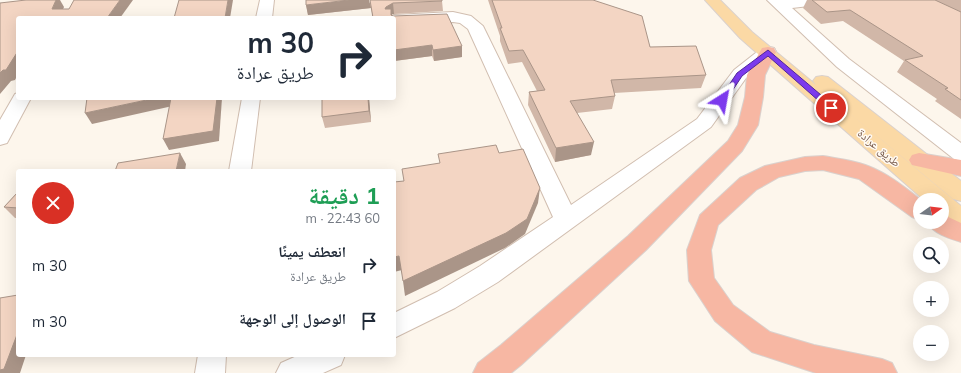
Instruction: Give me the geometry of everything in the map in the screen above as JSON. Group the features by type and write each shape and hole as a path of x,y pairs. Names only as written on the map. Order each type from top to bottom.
{"highway":[{"path":"488,373 511,355 637,243 735,146 748,125 754,97 756,75 776,51"},
{"path":"919,160 961,168"},
{"path":"882,373 814,360 762,343 724,313 702,281 699,250 708,221 748,184 773,171 805,164 823,163 844,167 867,174 913,206"},
{"path":"949,228 961,233"}],"main road":[{"name":"طريق عرادة","path":"712,0 746,35 776,51 961,193"},
{"name":"طريق عرادة","path":"732,0 819,98 931,193"},
{"path":"949,208 961,219"}],"street":[{"path":"264,16 267,0"},
{"path":"777,3 826,0"},
{"path":"777,3 843,63 961,154"},
{"path":"396,20 453,17 465,19 475,26 566,219"},
{"path":"396,325 446,300 489,274 704,123 740,74 776,51"},
{"path":"0,138 21,100"},
{"path":"240,169 251,100"},
{"path":"210,373 212,357"},
{"path":"291,373 327,357"}],"building":[{"path":"26,0 56,0 52,9 69,9 74,0 120,0 108,16 16,16 16,54 6,70 3,70 0,73 0,3"},
{"path":"179,0 228,0 225,16 175,16"},
{"path":"306,0 349,0 306,5"},
{"path":"370,0 442,0 393,3 385,9 391,9 391,15 393,16 373,16"},
{"path":"492,0 593,0 642,16 650,47 696,46 706,75 611,80 615,96 570,101 594,142 556,148 529,92 545,90 523,50 509,51 500,28 502,28"},
{"path":"812,0 935,0 961,12 961,100 945,89 948,88 905,60 923,56 850,10 827,12"},
{"path":"447,14 462,46 433,50 432,45 396,50 396,16 393,16"},
{"path":"87,100 147,100 85,113"},
{"path":"171,100 217,100 213,131 163,139"},
{"path":"322,100 368,100 369,111 322,117"},
{"path":"496,145 499,153 523,149 540,188 527,219 506,233 403,281 399,256 396,257 396,182 404,181 402,169 440,163 438,154"},
{"path":"180,153 176,169 116,169 118,163"},
{"path":"16,194 16,208 4,207"},
{"path":"16,295 16,337 4,369 0,370 0,298"}],"route":[{"path":"722,100 740,74 768,52 831,108"}]}
